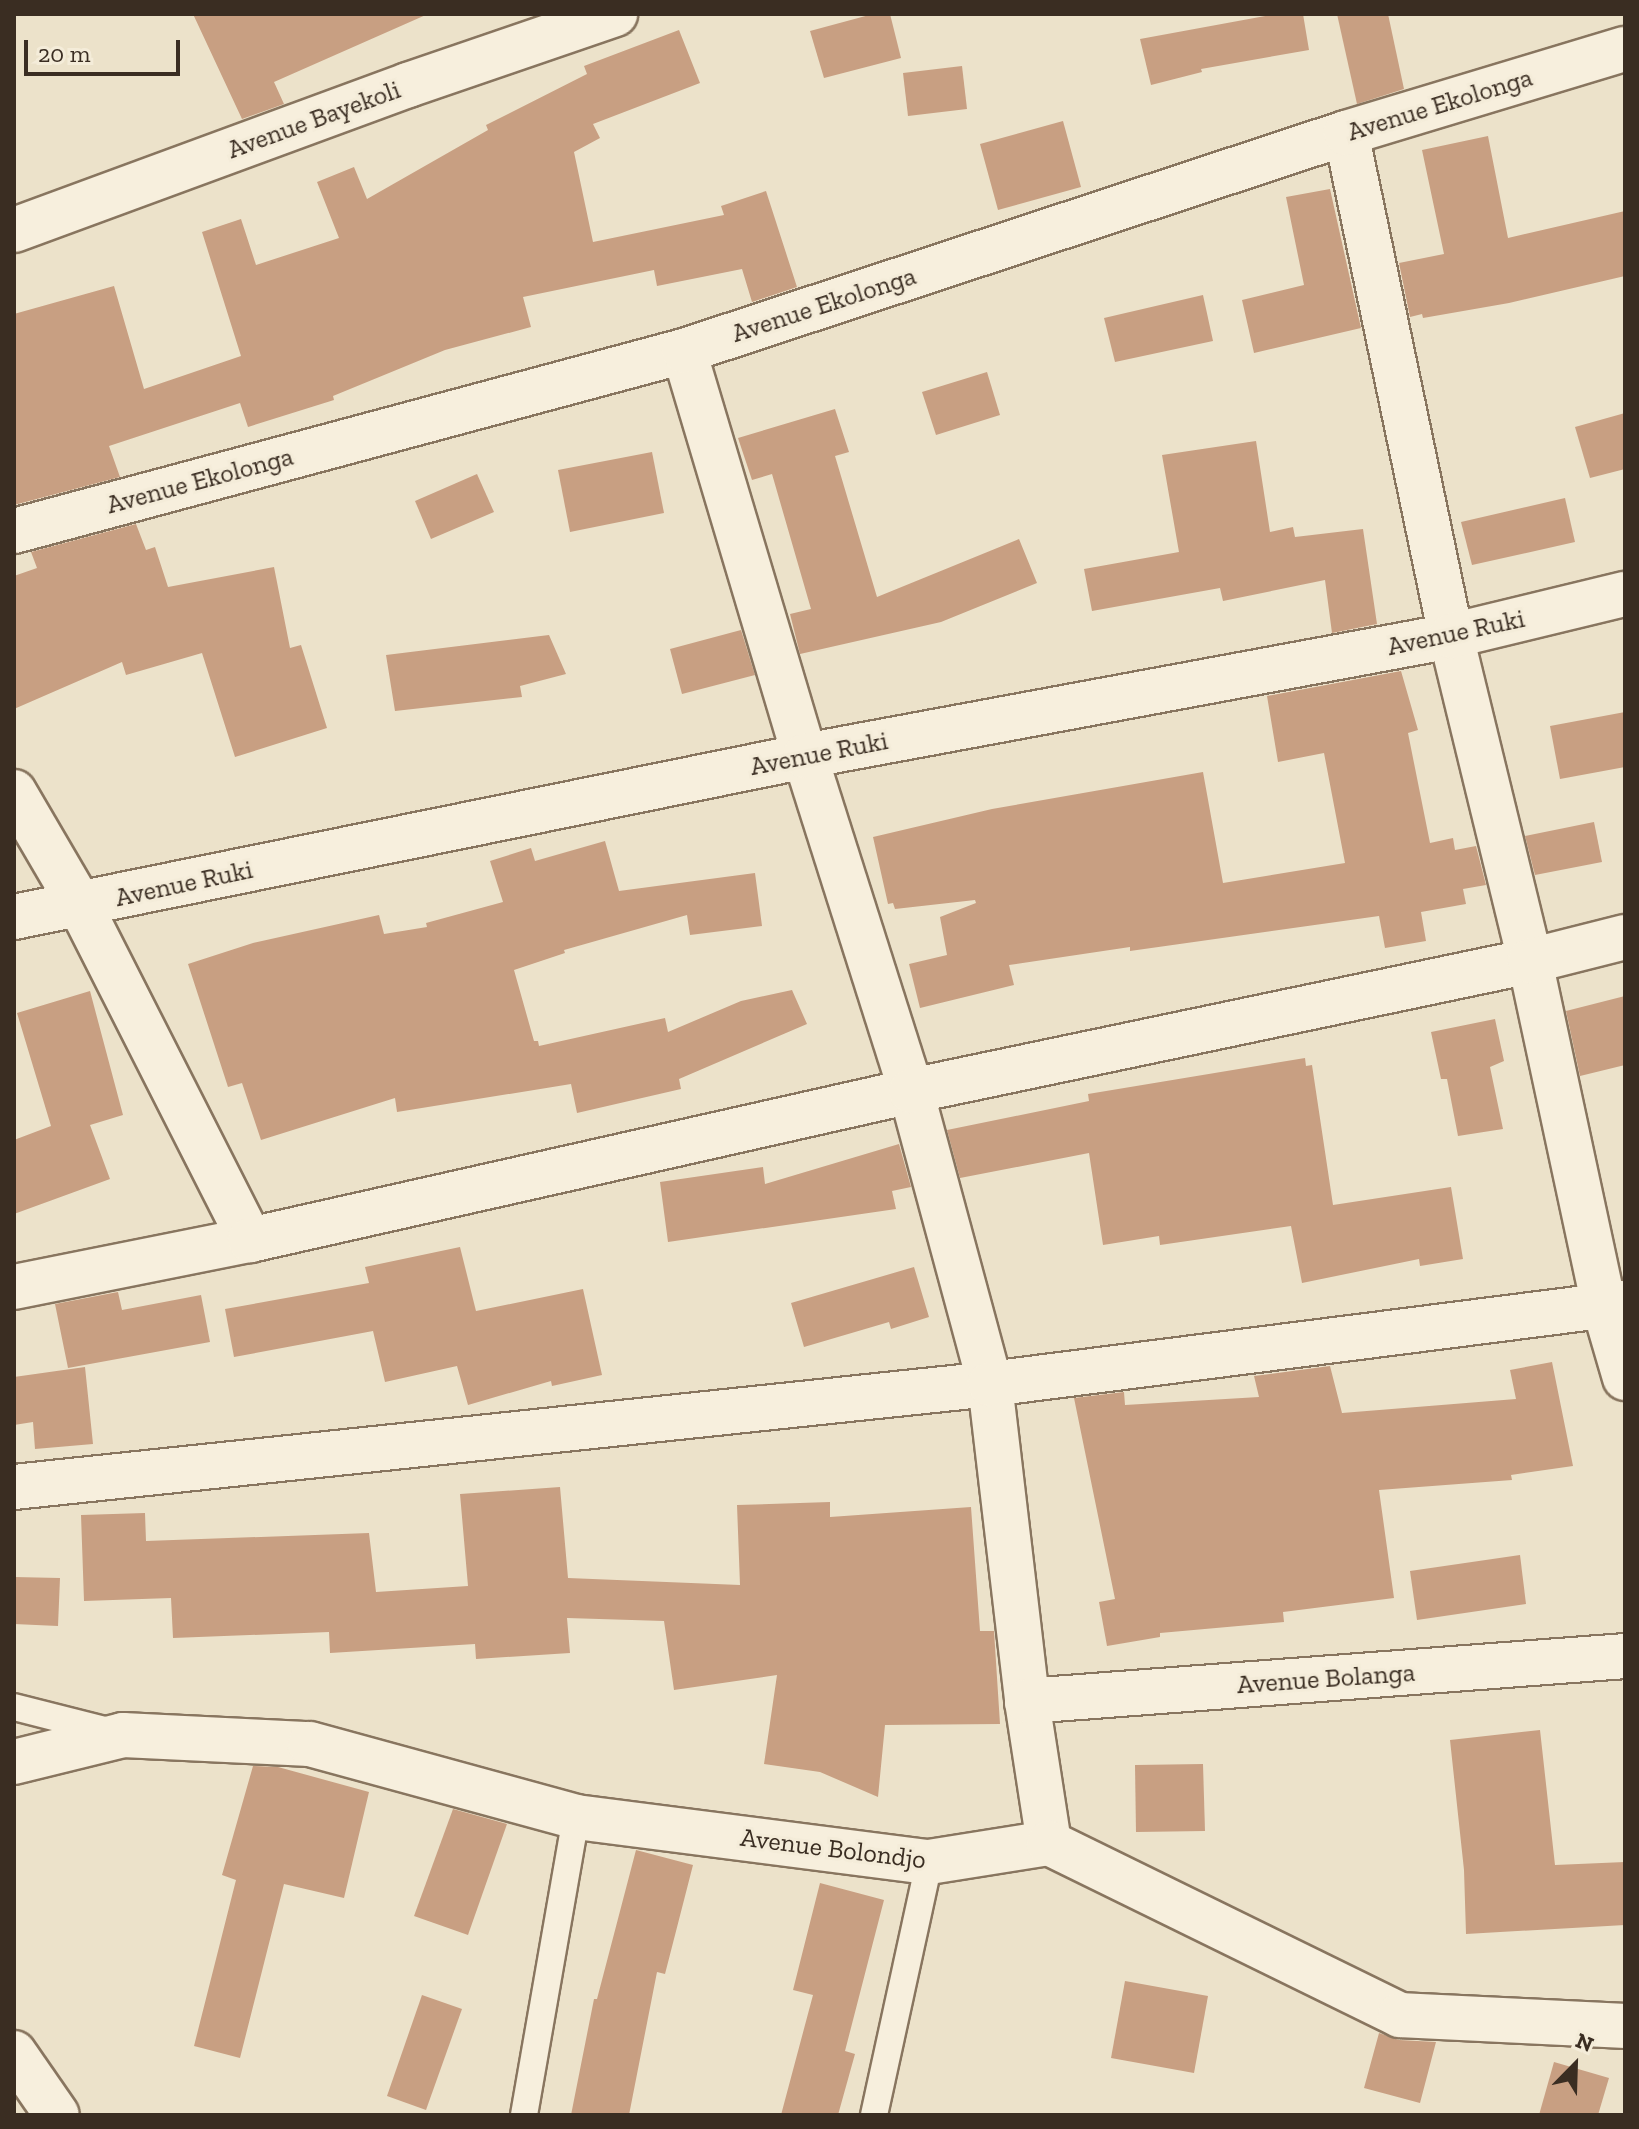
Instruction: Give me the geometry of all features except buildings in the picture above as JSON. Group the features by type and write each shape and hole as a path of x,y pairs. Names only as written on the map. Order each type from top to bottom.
{"street":[{"name":"Avenue Bayekoli","path":"14,230 408,85 615,14"},
{"name":"Avenue Ekolonga","path":"14,531 684,351 1346,133 1625,49"},
{"path":"1346,133 1451,636 1614,1304 1625,1378"},
{"path":"684,351 805,756 911,1091 990,1384 1027,1701 1049,1843 1400,2015 1625,2026"},
{"name":"Avenue Ruki","path":"14,917 805,756 1451,636 1625,594"},
{"path":"14,792 80,905 250,1240"},
{"path":"14,1287 250,1240 911,1091 1530,961 1625,937"},
{"path":"14,1487 990,1384 1614,1304"},
{"name":"Avenue Bolanga","path":"1027,1701 1625,1656"},
{"name":"Avenue Bolondjo","path":"14,1762 123,1735 310,1744 576,1817 929,1862 1049,1843"},
{"path":"14,2053 57,2115"}],"lane":[{"path":"14,1707 123,1735"},
{"path":"524,2115 576,1817"},
{"path":"874,2115 929,1862"}]}
